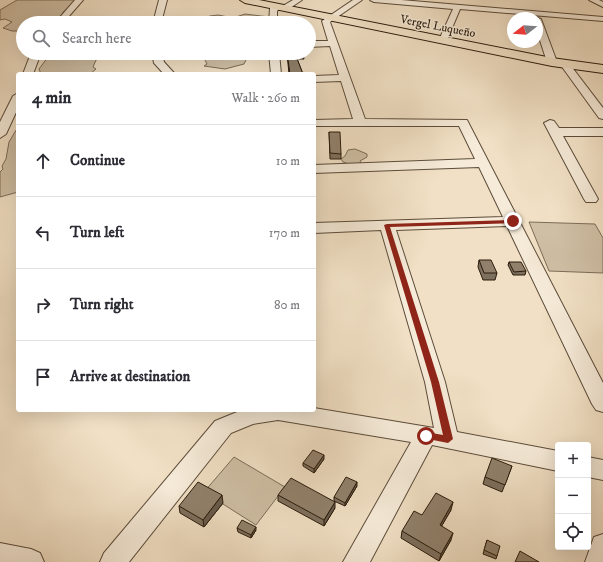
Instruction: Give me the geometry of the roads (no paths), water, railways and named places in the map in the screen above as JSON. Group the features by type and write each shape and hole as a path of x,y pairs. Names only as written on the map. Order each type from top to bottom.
{"main road":[{"name":"Vergel Luqueño","path":"245,0 552,62 603,69"}],"street":[{"path":"159,16 163,0"},
{"path":"273,16 273,10 298,0"},
{"path":"358,0 326,21 360,122"},
{"path":"374,0 417,2 507,14"},
{"path":"593,0 603,5"},
{"path":"76,14 83,2"},
{"path":"67,16 83,2"},
{"path":"443,40 457,8"},
{"path":"543,17 603,20"},
{"path":"543,37 552,62"},
{"path":"316,44 334,43"},
{"path":"29,72 33,60"},
{"path":"159,60 159,63 168,72"},
{"path":"275,60 276,72"},
{"path":"565,64 603,116"},
{"path":"316,79 345,78"},
{"path":"0,134 16,100"},
{"path":"316,123 462,122 513,221 603,404"},
{"path":"591,199 552,127 603,132"},
{"path":"316,169 484,164"},
{"path":"316,228 513,221"},
{"path":"356,562 437,438 435,382 387,225"},
{"path":"113,562 223,428 234,421 262,414 278,412 306,412 555,460"},
{"path":"591,468 603,470"},
{"path":"598,562 603,546"},
{"path":"0,556 30,562"}]}
